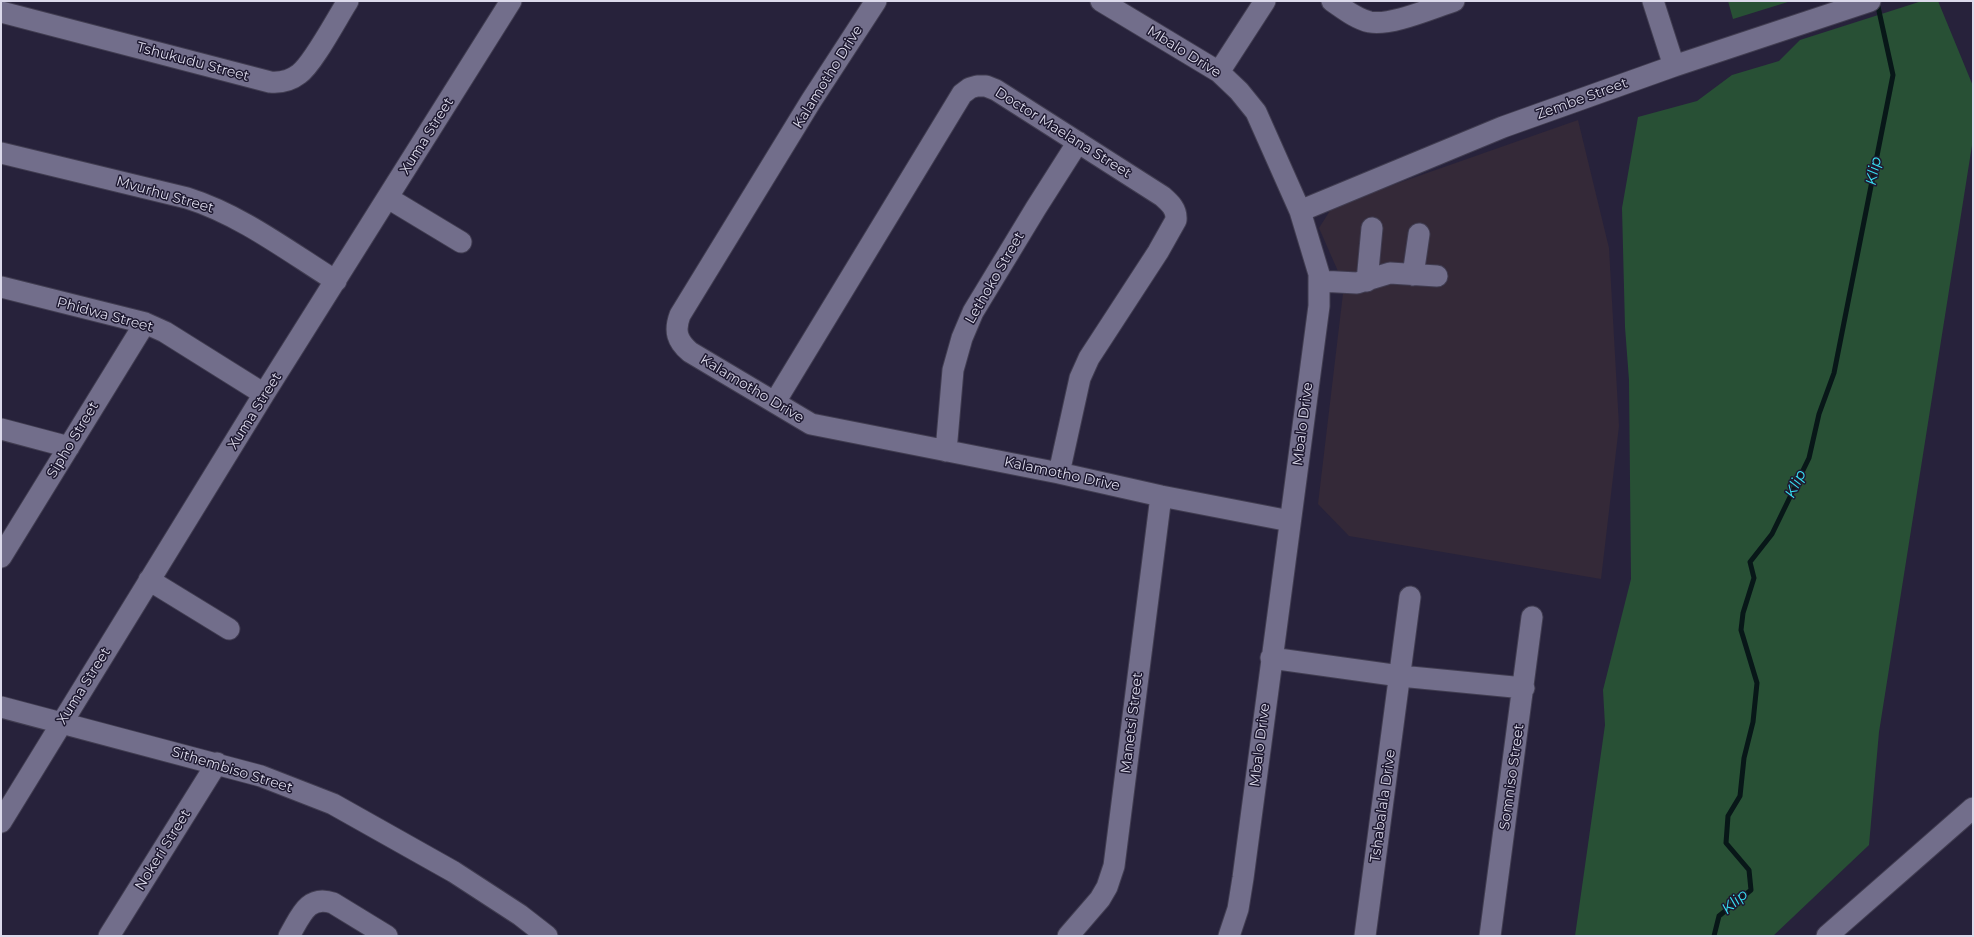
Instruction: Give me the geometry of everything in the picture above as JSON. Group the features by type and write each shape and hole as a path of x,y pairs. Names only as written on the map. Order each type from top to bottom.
{"street":[{"name":"Tshukudu Street","path":"1,12 270,82 280,83 292,79 304,70 348,1"},
{"name":"Xuma Street","path":"1,822 264,394 511,1"},
{"name":"Kalamotho Drive","path":"876,1 811,101 680,315 676,332 682,345 690,352 811,424 946,450 1059,473 1160,496 1290,521"},
{"path":"1219,72 1265,1"},
{"path":"1332,1 1356,17 1371,22 1387,22 1454,1"},
{"path":"1653,1 1674,66"},
{"name":"Zembe Street","path":"1300,210 1503,127 1674,66 1870,1"},
{"name":"Mbalo Drive","path":"1112,4 1219,72 1239,91 1256,112 1300,210 1319,281 1319,306 1238,909 1229,936"},
{"name":"Doctor Maelana Street","path":"775,402 962,94 970,88 986,86 1021,105 1162,196 1171,204 1175,211 1176,220 1089,358 1080,378 1059,473"},
{"name":"Lethoko Street","path":"946,450 953,370 964,331 973,312 1032,214 1078,142"},
{"name":"Mvurhu Street","path":"1,153 208,204 234,217 336,280"},
{"path":"388,198 461,242"},
{"path":"1368,281 1372,228"},
{"path":"1413,274 1419,234"},
{"path":"1319,281 1357,283 1368,281 1390,273 1437,276"},
{"name":"Phidwa Street","path":"1,287 144,324 170,335 264,394"},
{"name":"Sipho Street","path":"1,557 70,447 144,324"},
{"path":"1,429 70,447"},
{"name":"Manetsi Street","path":"1068,936 1100,899 1107,887 1114,866 1160,496"},
{"path":"149,580 229,628"},
{"name":"Tshabalala Drive","path":"1365,936 1410,598"},
{"name":"Somniso Street","path":"1490,936 1524,688 1532,617"},
{"path":"1271,658 1400,676 1524,688"},
{"name":"Sithembiso Street","path":"1,707 217,763 261,776 333,804 454,872 520,915 547,936"},
{"name":"Nokeri Street","path":"109,936 217,763"},
{"path":"1827,936 1973,808"},
{"path":"289,936 309,905 316,901 323,900 333,903 387,936"}],"shaded area":[{"path":"1578,120 1609,248 1619,426 1601,579 1349,536 1318,504 1344,285 1319,228 1333,206"}],"green space":[{"path":"1728,1 1791,1 1733,19"},
{"path":"1922,1 1938,1 1973,86 1973,139 1879,732 1869,845 1773,936 1575,936 1605,725 1603,690 1631,579 1629,380 1625,327 1622,208 1638,117 1697,101 1732,75 1779,61 1800,40"}],"waterway":[{"name":"Klip","path":"1714,936 1719,916 1751,890 1749,870 1726,843 1728,816 1740,796 1744,758 1753,722 1757,683 1741,630 1743,613 1754,578 1750,562 1772,534 1809,458 1819,414 1834,373 1893,75 1877,2"}]}
